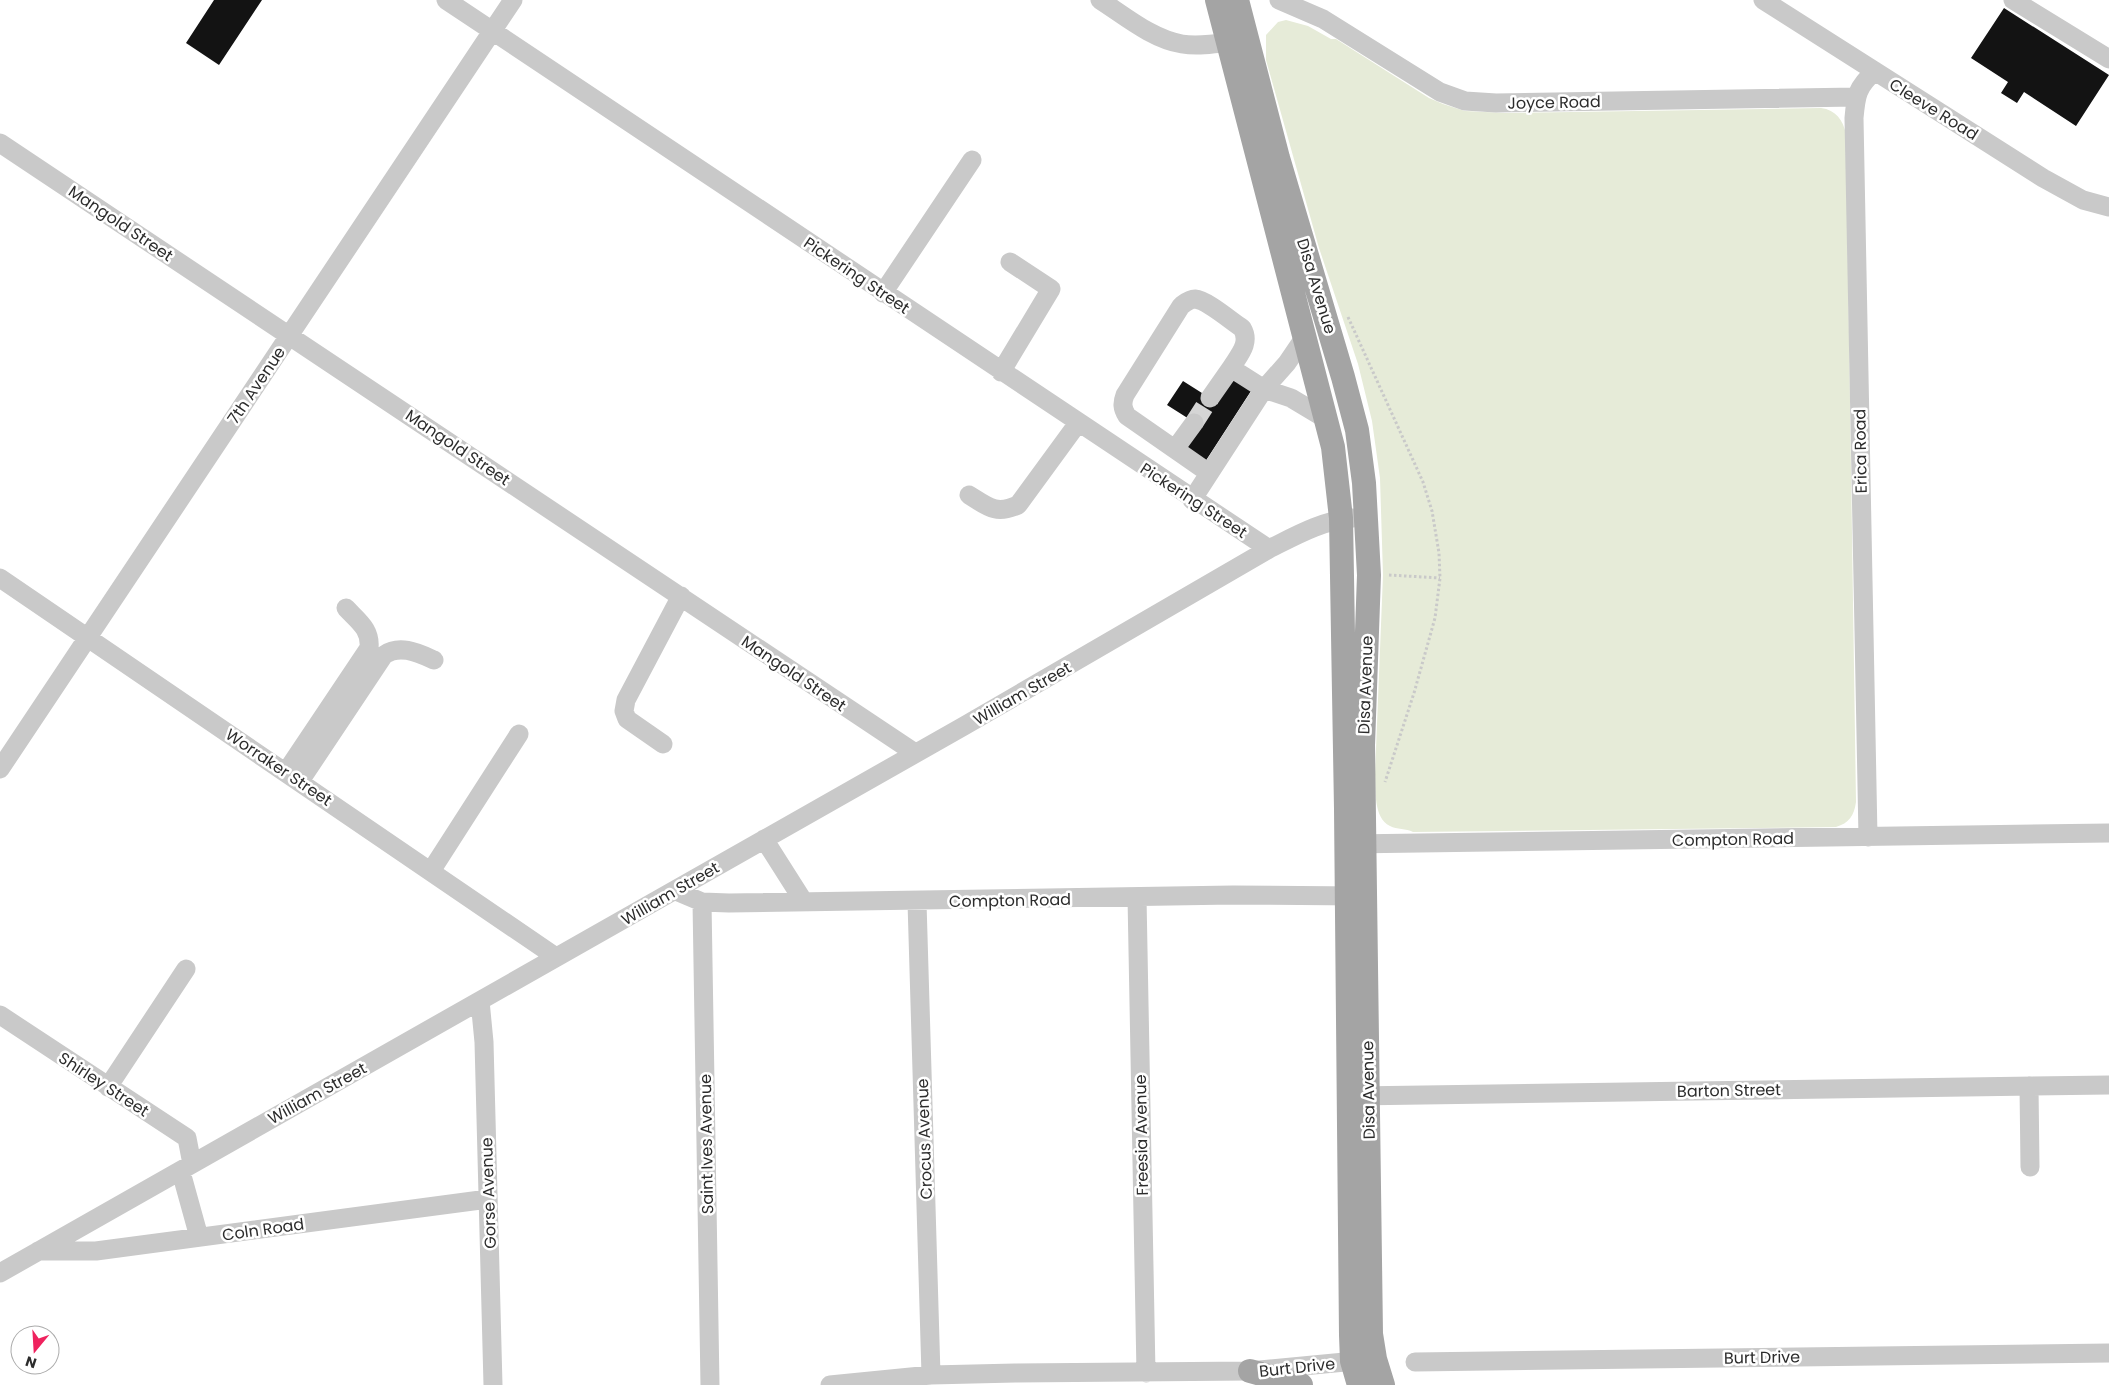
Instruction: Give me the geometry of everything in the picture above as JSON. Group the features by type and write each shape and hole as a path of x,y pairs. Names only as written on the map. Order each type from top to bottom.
{"main road":[{"name":"Disa Avenue","path":"1217,0 1237,41 1278,158 1351,407 1357,430 1364,483 1369,575 1355,896 1363,1360 1359,1385"},
{"name":"Disa Avenue","path":"1236,0 1237,41 1304,338 1333,447 1341,518 1356,844"},
{"name":"Disa Avenue","path":"1363,1360 1383,1385"},
{"path":"1250,1371 1301,1385"}],"street":[{"name":"Pickering Street","path":"446,0 1268,549"},
{"name":"7th Avenue","path":"0,769 513,0"},
{"path":"1100,0 1134,22 1171,42 1193,45 1237,41"},
{"path":"1217,0 1225,0"},
{"name":"Joyce Road","path":"1279,0 1323,19 1440,92 1465,101 1496,103 1856,97"},
{"name":"Cleeve Road","path":"1763,0 2071,194 2083,200 2109,207"},
{"path":"2013,0 2109,59"},
{"path":"1856,97 1859,88 1875,71"},
{"name":"Erica Road","path":"1856,97 1854,128 1868,837"},
{"name":"Mangold Street","path":"0,142 914,753"},
{"path":"884,293 972,160"},
{"path":"1001,372 1051,289 1010,262"},
{"path":"1208,473 1127,416 1123,410 1122,402 1124,395 1181,306 1187,301 1195,299 1203,301 1242,328 1246,335 1246,342 1210,398"},
{"path":"1192,500 1264,389 1287,363 1304,338"},
{"path":"1231,368 1264,389 1291,398 1321,416 1326,422"},
{"path":"969,495 989,508 1004,511 1018,505 1078,423"},
{"path":"1176,449 1194,423"},
{"name":"William Street","path":"0,1272 676,891 1268,549 1316,526 1341,518 1367,517"},
{"name":"Worraker Street","path":"0,578 556,957"},
{"path":"663,744 627,719 624,711 626,700 680,596"},
{"path":"293,777 369,648 370,638 368,632 346,608"},
{"path":"293,777 384,655 391,650 401,650 415,652 434,660"},
{"path":"431,871 519,734"},
{"name":"Compton Road","path":"1356,844 2109,833"},
{"path":"764,839 804,902"},
{"name":"Compton Road","path":"676,891 702,902 916,902 1137,897 1355,896"},
{"name":"Freesia Avenue","path":"1137,897 1146,1373"},
{"name":"Saint Ives Avenue","path":"702,902 710,1385"},
{"name":"Crocus Avenue","path":"916,902 931,1376"},
{"path":"108,1087 186,969"},
{"name":"Gorse Avenue","path":"480,1002 484,1042 493,1385"},
{"name":"Shirley Street","path":"0,1015 187,1138 186,1168 199,1237"},
{"name":"Barton Street","path":"1359,1096 2109,1085"},
{"path":"2029,1086 2030,1167"},
{"name":"Coln Road","path":"37,1251 96,1251 488,1198"},
{"name":"Burt Drive","path":"1416,1362 2109,1353"},
{"name":"Burt Drive","path":"830,1385 931,1376 1014,1379 1146,1373 1250,1371 1363,1360"}],"path":[{"path":"1344,308 1423,482 1436,531 1440,578 1436,618 1429,644 1384,783"},
{"path":"1383,575 1440,578"}],"green space":[{"path":"1286,20 1308,26 1331,39 1336,39 1429,98 1465,111 1505,113 1821,108 1835,113 1841,120 1846,134 1856,802 1854,811 1848,821 1836,827 1413,832 1390,826 1381,817 1376,803 1375,774 1383,575 1380,478 1372,421 1358,364 1319,248 1266,60 1266,35 1278,22"}],"building":[{"path":"214,0 262,0 219,65 186,43"},
{"path":"2004,8 2109,75 2076,126 2024,92 2017,103 2001,93 2008,82 1971,58"},
{"path":"1228,376 1251,391 1205,462 1182,447 1197,424 1167,405 1183,381 1213,400"}],"tunnel":[{"path":"1194,423 1210,398"}]}
